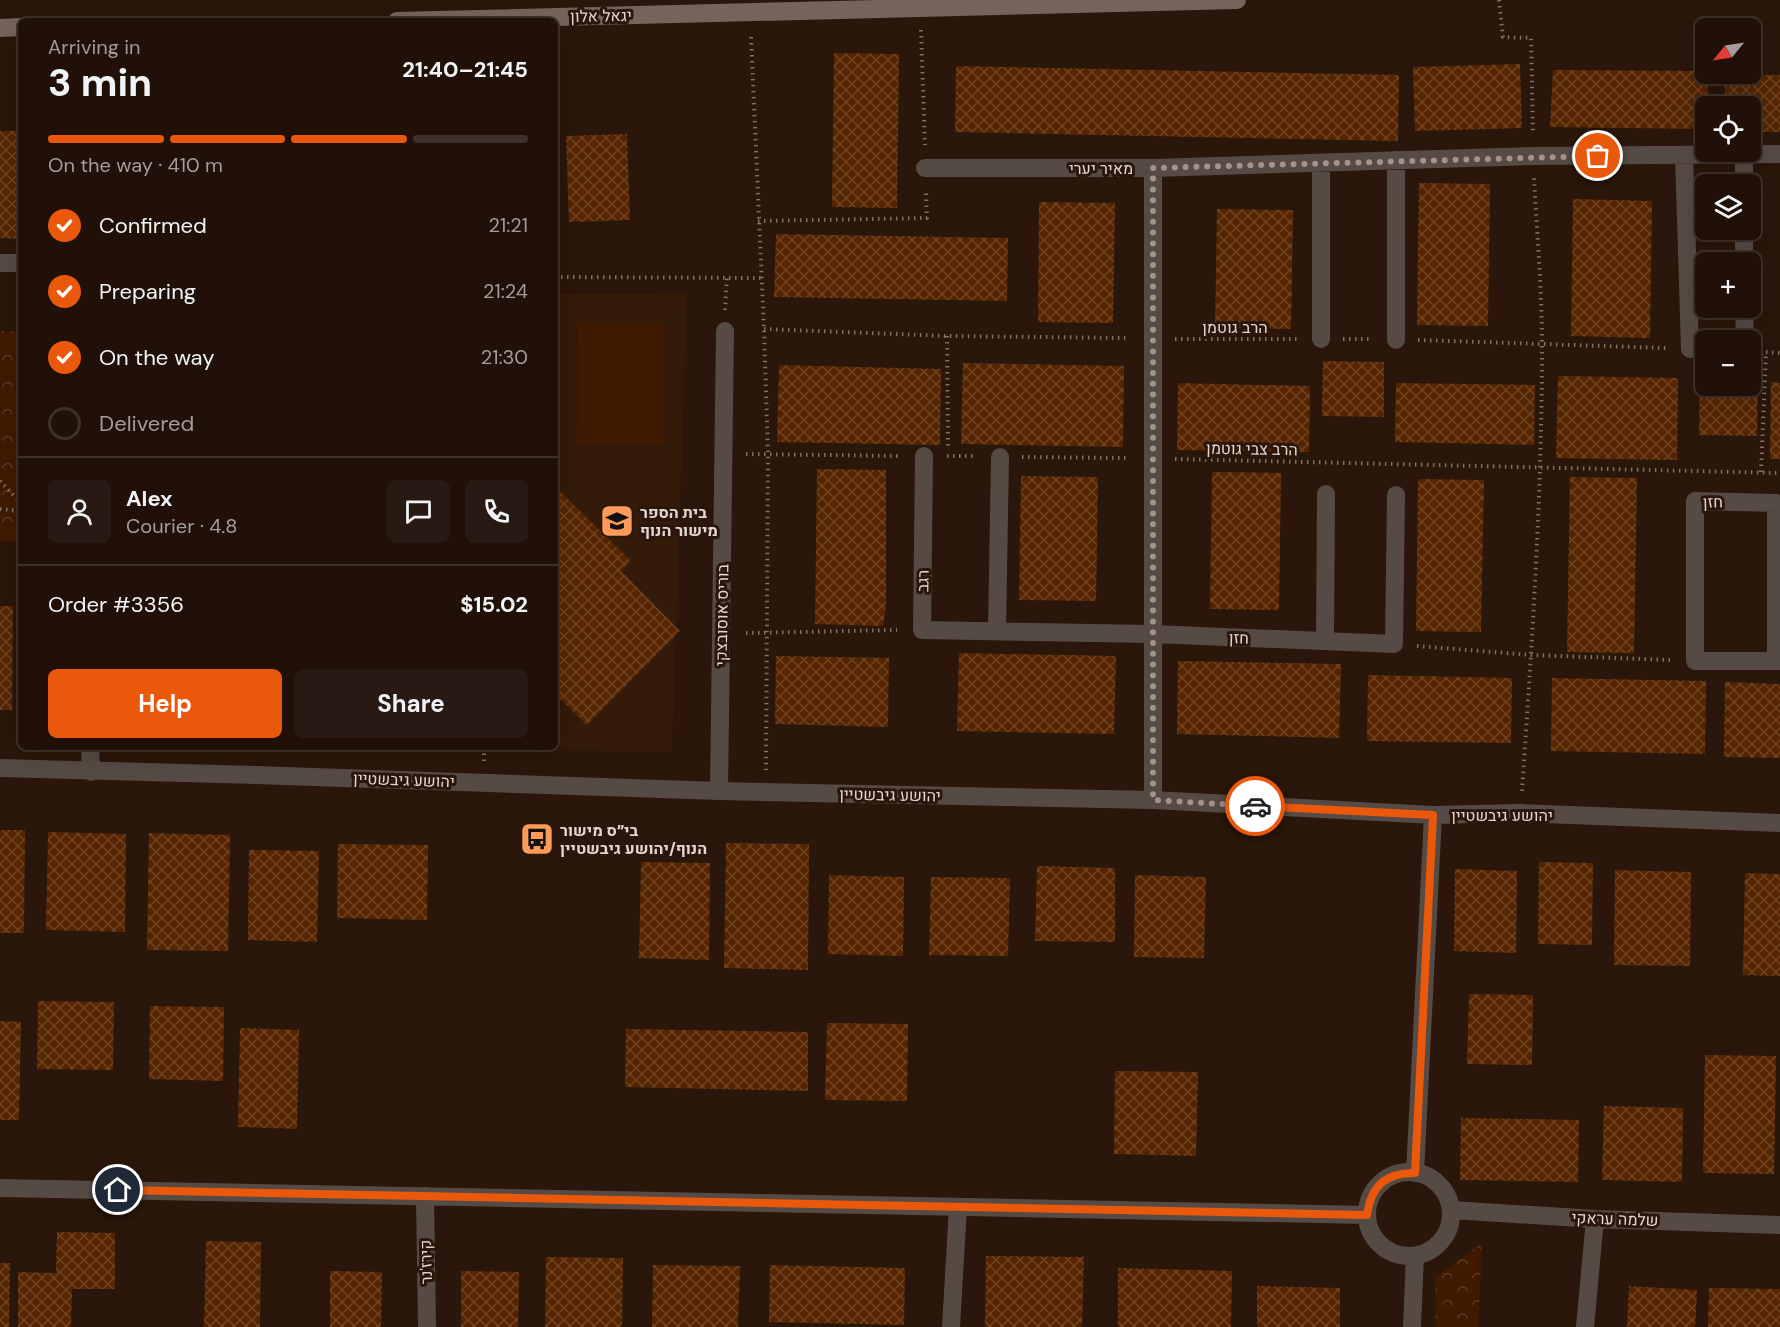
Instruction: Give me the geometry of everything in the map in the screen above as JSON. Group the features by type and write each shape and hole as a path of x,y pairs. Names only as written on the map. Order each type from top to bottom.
{"main road":[{"name":"יגאל אלון","path":"515,18 1237,0"},
{"path":"0,27 18,27"}],"street":[{"name":"מאיר יערי","path":"1761,154 1780,154"},
{"path":"1684,155 1690,349"},
{"name":"מאיר יערי","path":"925,168 1153,168 1533,156 1695,155"},
{"path":"1396,160 1396,340"},
{"path":"1321,163 1322,339"},
{"path":"1153,168 1153,800"},
{"path":"0,263 18,263"},
{"name":"בוריס אוסובצקי","path":"719,791 725,331"},
{"name":"רגב","path":"922,630 924,456"},
{"path":"998,631 1000,457"},
{"path":"1326,494 1326,641"},
{"path":"1394,644 1396,495"},
{"name":"חזן","path":"1695,501 1776,503 1778,660 1695,661 1695,501"},
{"path":"922,630 1153,634"},
{"name":"חזן","path":"1153,634 1394,644"},
{"path":"90,750 91,772"},
{"name":"יהושע גיבשטיין","path":"0,768 91,772 256,774 719,791 1153,800 1433,815 1520,813 1780,823"},
{"path":"1415,1173 1433,815"},
{"path":"1402,1173 1415,1173 1428,1177 1439,1185 1447,1196 1451,1210 1448,1231 1442,1240 1434,1248 1415,1256 1397,1255 1381,1247 1369,1227 1367,1215 1368,1203 1373,1192 1391,1176 1402,1173"},
{"path":"0,1188 1367,1215"},
{"name":"קירז'נר","path":"425,1196 427,1327"},
{"path":"951,1327 958,1207"},
{"name":"שלמה עראקי","path":"1451,1210 1595,1219 1780,1225"},
{"path":"1585,1327 1595,1219"},
{"path":"1412,1327 1415,1256"}],"path":[{"path":"1499,0 1503,37 1531,38 1533,156 1542,344 1540,466 1531,655 1520,813"},
{"path":"758,221 927,218 920,9"},
{"path":"750,12 768,455 765,792"},
{"path":"558,277 761,278"},
{"path":"725,331 727,277"},
{"name":"הרב גוטמן","path":"764,329 947,336 1396,340 1690,349"},
{"path":"947,336 948,456"},
{"path":"1761,472 1766,352"},
{"name":"הרב צבי גוטמן","path":"724,452 768,455 1153,459 1780,472"},
{"path":"0,481 18,500"},
{"path":"0,509 18,511"},
{"path":"721,633 922,630"},
{"path":"1394,644 1531,655 1695,661"}],"shaded area":[{"name":"בית הספר מישור הנוף","path":"687,293 672,752 483,750 558,750 558,294"}],"green space":[{"path":"578,323 664,323 664,444 577,444"},
{"path":"0,331 18,332 18,542 0,541"},
{"path":"1482,1243 1478,1327 1436,1327 1435,1277"}],"building":[{"path":"834,53 899,54 897,208 832,207"},
{"path":"1520,64 1522,128 1415,131 1413,67"},
{"path":"956,66 1399,75 1398,141 955,132"},
{"path":"1553,70 1695,71 1695,84 1707,84 1708,96 1695,96 1695,129 1550,127"},
{"path":"1761,75 1780,75 1780,132 1761,132 1761,96 1725,96 1725,84 1761,84"},
{"path":"0,131 18,131 18,239 0,238"},
{"path":"627,134 630,220 569,222 566,136"},
{"path":"1419,183 1490,184 1488,326 1417,325"},
{"path":"1573,199 1652,201 1650,338 1571,336"},
{"path":"1039,202 1115,203 1113,323 1038,322"},
{"path":"1217,209 1293,210 1291,329 1215,327"},
{"path":"776,234 1008,238 1007,301 774,297"},
{"path":"1323,361 1384,362 1384,417 1322,416"},
{"path":"963,363 1124,366 1123,447 961,444"},
{"path":"779,365 941,369 940,445 777,442"},
{"path":"1558,376 1678,378 1677,460 1556,458"},
{"path":"1771,382 1780,383 1780,459 1770,459"},
{"path":"1178,383 1310,386 1309,452 1177,450"},
{"path":"1396,383 1535,385 1534,445 1395,442"},
{"path":"1700,396 1758,396 1757,436 1699,435"},
{"path":"817,469 886,470 886,605 883,626 815,624"},
{"path":"1212,472 1281,473 1279,610 1210,609"},
{"path":"1021,476 1098,477 1096,601 1019,600"},
{"path":"1570,477 1637,478 1634,653 1567,652"},
{"path":"1418,479 1484,480 1481,632 1416,631"},
{"path":"558,489 631,561 621,571 680,631 587,725 558,697"},
{"path":"0,606 13,606 12,710 0,710"},
{"path":"959,653 1116,656 1114,734 957,731"},
{"path":"776,656 889,658 888,727 775,724"},
{"path":"1178,661 1341,664 1339,738 1177,734"},
{"path":"1368,675 1512,678 1511,743 1367,741"},
{"path":"1552,678 1706,681 1705,754 1551,751"},
{"path":"1725,682 1780,684 1780,758 1724,757"},
{"path":"0,830 25,830 24,933 0,933"},
{"path":"48,832 126,834 125,932 46,930"},
{"path":"149,833 230,835 228,951 147,950"},
{"path":"726,843 809,844 808,970 724,968"},
{"path":"338,844 428,845 427,920 337,918"},
{"path":"249,850 319,851 317,942 248,940"},
{"path":"641,862 710,863 709,960 639,958"},
{"path":"1539,862 1593,863 1592,945 1538,944"},
{"path":"1037,866 1115,868 1115,942 1035,941"},
{"path":"1455,869 1517,871 1516,953 1454,951"},
{"path":"1615,870 1691,872 1690,966 1614,965"},
{"path":"1745,873 1780,874 1780,976 1743,975"},
{"path":"829,875 904,877 903,956 828,954"},
{"path":"1135,875 1206,877 1204,958 1134,957"},
{"path":"931,877 1010,878 1008,956 929,955"},
{"path":"1469,994 1533,995 1532,1065 1467,1064"},
{"path":"38,1001 114,1002 113,1070 37,1069"},
{"path":"150,1006 224,1007 223,1081 149,1079"},
{"path":"0,1021 21,1022 19,1120 0,1120"},
{"path":"827,1023 908,1024 907,1101 825,1100"},
{"path":"240,1028 299,1030 297,1129 238,1127"},
{"path":"626,1029 808,1032 808,1091 625,1087"},
{"path":"1705,1055 1776,1056 1774,1174 1703,1173"},
{"path":"1115,1071 1198,1072 1196,1156 1114,1154"},
{"path":"1604,1106 1683,1108 1682,1182 1602,1180"},
{"path":"1461,1118 1579,1120 1578,1182 1460,1180"},
{"path":"57,1232 115,1233 115,1289 72,1289 71,1327 18,1327 18,1272 56,1273"},
{"path":"206,1241 261,1242 260,1327 204,1327"},
{"path":"986,1256 1084,1257 1082,1327 985,1327"},
{"path":"546,1257 623,1258 622,1327 545,1327"},
{"path":"0,1263 10,1263 9,1327 0,1327"},
{"path":"653,1265 740,1266 738,1327 652,1327"},
{"path":"770,1265 905,1268 904,1325 769,1322"},
{"path":"1118,1268 1232,1271 1231,1327 1118,1327"},
{"path":"330,1271 382,1272 381,1327 330,1327"},
{"path":"461,1271 519,1272 518,1327 461,1327"},
{"path":"1257,1286 1340,1288 1340,1327 1257,1327"},
{"path":"1629,1286 1697,1290 1695,1327 1627,1327"},
{"path":"1709,1288 1780,1289 1780,1327 1708,1327"}],"way so far":[{"path":"1255,806 1153,800 1153,168 1598,156"}],"place":[{"name":"בית הספר מישור הנוף","path":"617,521"},
{"name":"בי״ס מישור הנוף/יהושע גיבשטיין","path":"537,839"}],"route":[{"path":"118,1190 1367,1215 1368,1203 1373,1192 1381,1183 1391,1176 1415,1173 1433,815 1255,806"}]}
